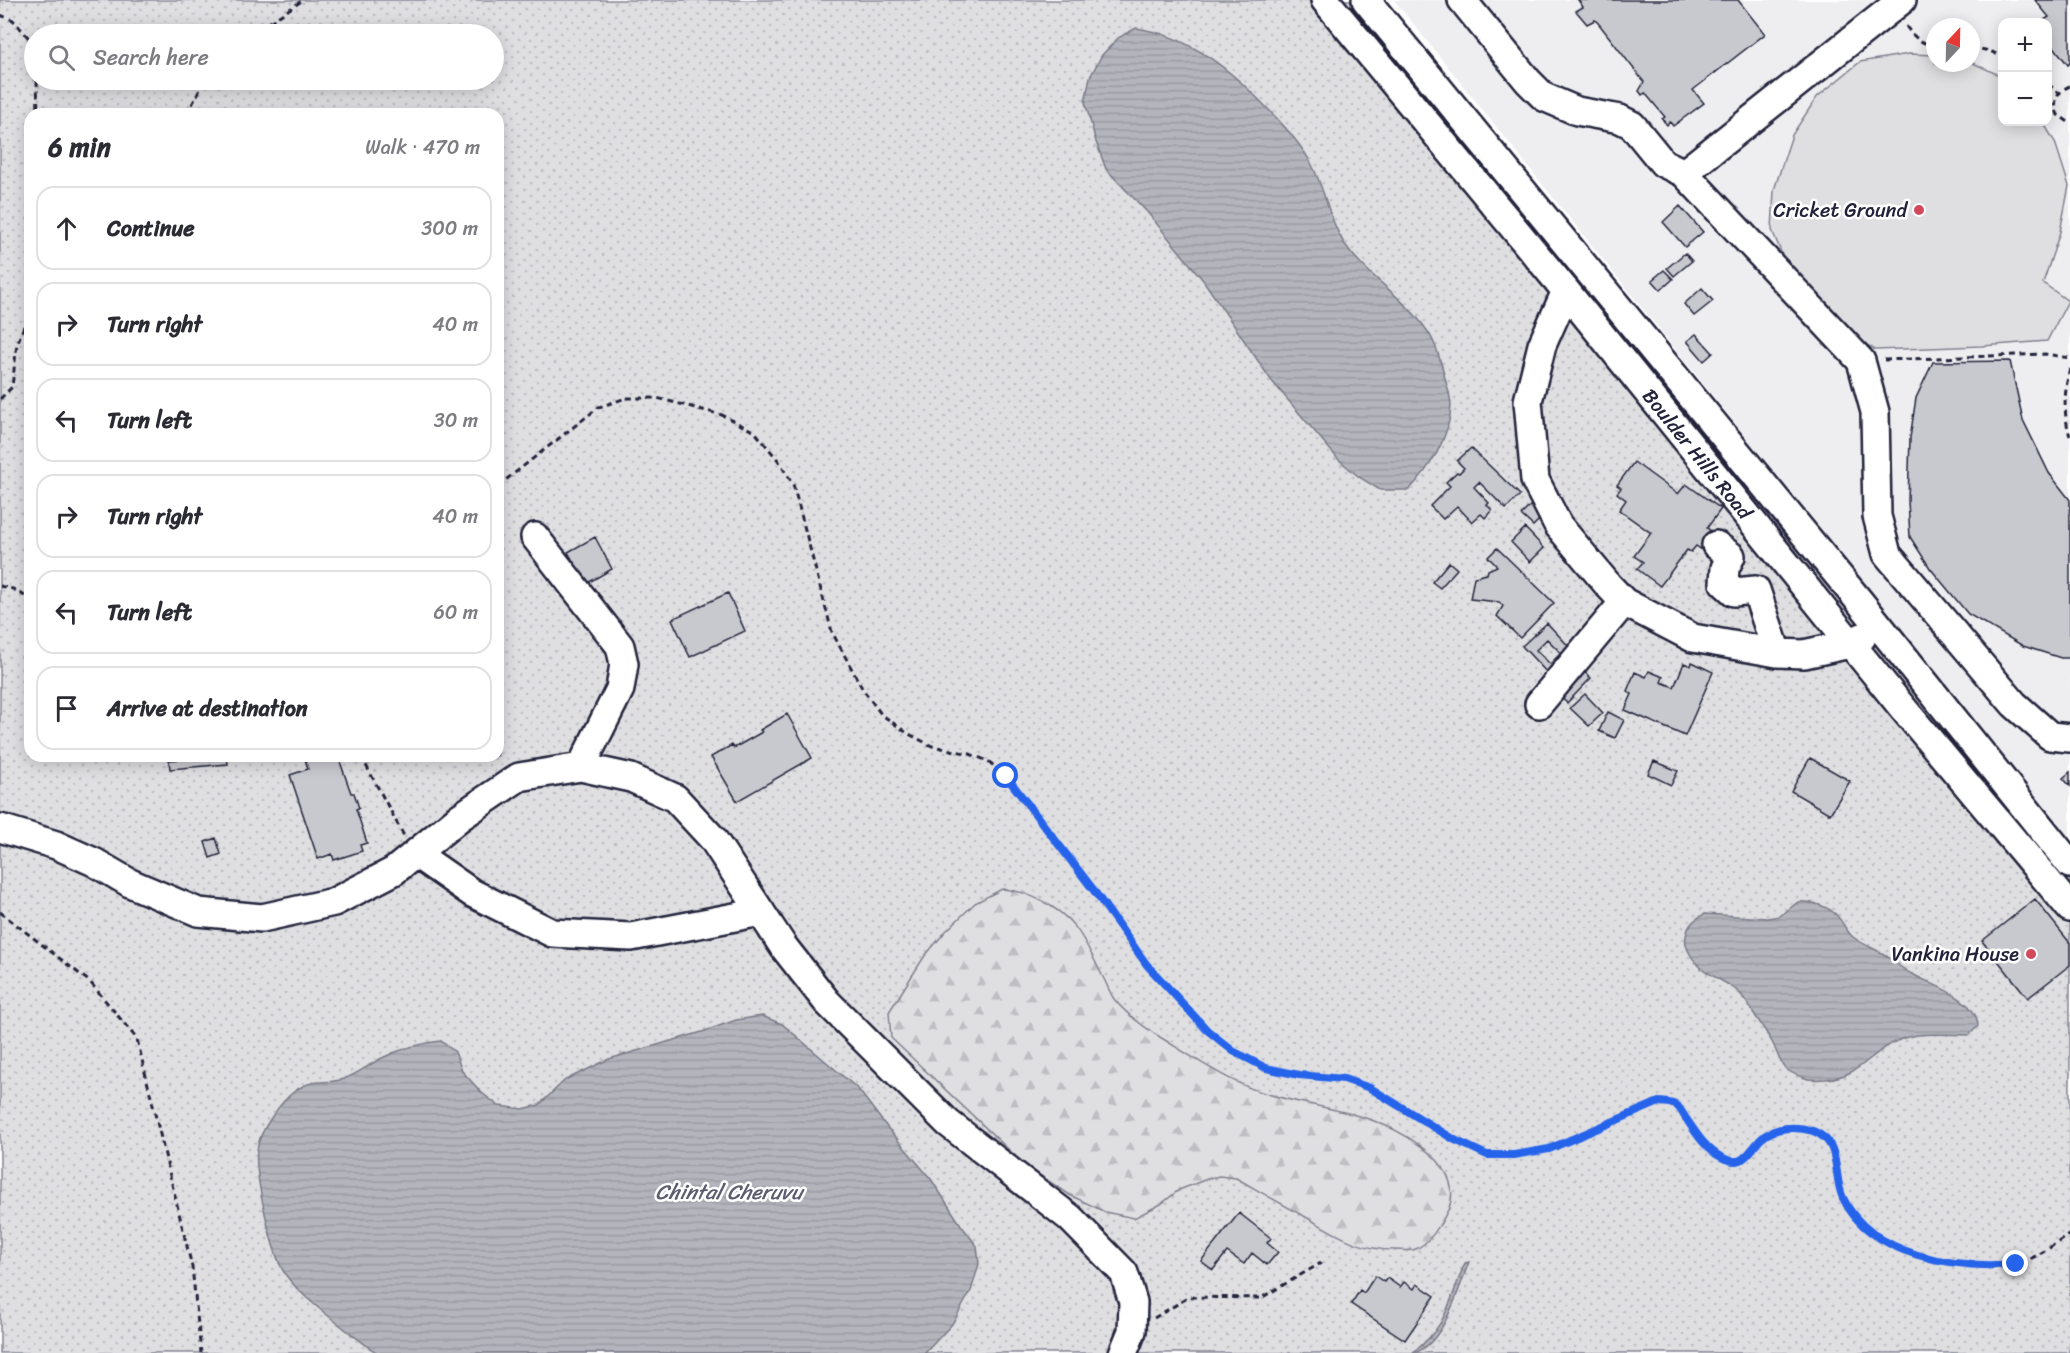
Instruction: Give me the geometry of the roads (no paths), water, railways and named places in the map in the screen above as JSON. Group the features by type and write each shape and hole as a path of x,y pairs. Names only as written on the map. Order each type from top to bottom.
{"lane":[{"name":"Boulder Hills Road","path":"1325,0 1566,291 1850,644 2070,908"},
{"name":"Boulder Hills Road","path":"1366,0 1879,625 2070,864"},
{"path":"1462,0 1544,98 1577,111 1620,119 1632,125 1662,163 1684,173 1861,361 1875,412 1878,516 1887,554 2014,704 2050,736 2070,738"},
{"path":"1684,173 1898,4"},
{"path":"1566,291 1542,345 1528,401 1535,480 1558,525 1624,602 1693,638 1777,652 1804,654 1850,644 1879,625"},
{"path":"535,537 620,646 624,664 620,689 581,767"},
{"path":"1716,545 1731,556 1725,568 1724,583 1734,592 1756,590 1777,652"},
{"path":"1539,704 1624,602"},
{"path":"0,828 56,845 94,862 130,883 198,912 262,918 334,902 394,871 460,817 519,777 581,767 631,778 675,798 713,840 783,946 827,1002 948,1123 1070,1218 1124,1273 1133,1302 1127,1342"},
{"path":"416,854 472,893 552,933 631,937 761,912"}],"water":[{"path":"1136,28 1175,39 1209,57 1269,110 1297,142 1311,163 1334,224 1344,243 1363,266 1407,306 1429,334 1438,354 1449,393 1450,418 1438,451 1409,490 1380,490 1359,477 1338,459 1271,380 1203,280 1147,212 1106,169 1085,102 1090,77 1102,55 1118,38"},
{"path":"1798,902 1816,904 1829,910 1856,939 1882,953 1908,972 1962,1000 1976,1016 1978,1026 1969,1035 1932,1034 1905,1038 1887,1046 1848,1074 1838,1077 1808,1079 1787,1070 1769,1037 1740,993 1696,962 1687,949 1686,938 1691,924 1705,914 1767,918 1780,916"},
{"name":"Chintal Cheruvu","path":"762,1016 782,1024 858,1089 931,1179 977,1246 979,1264 971,1291 952,1324 925,1353 378,1353 313,1303 285,1274 275,1250 265,1214 258,1177 257,1150 262,1134 272,1117 290,1095 303,1086 315,1082 344,1079 395,1052 441,1041 455,1052 462,1071 482,1093 499,1106 523,1109 539,1105 565,1080 609,1059 736,1020"},
{"path":"1469,1262 1441,1329 1423,1349 1412,1353 1424,1343 1440,1323 1465,1263"}],"place":[{"name":"Cricket Ground","path":"1919,210"},
{"name":"Vankina House","path":"2031,954"}]}
